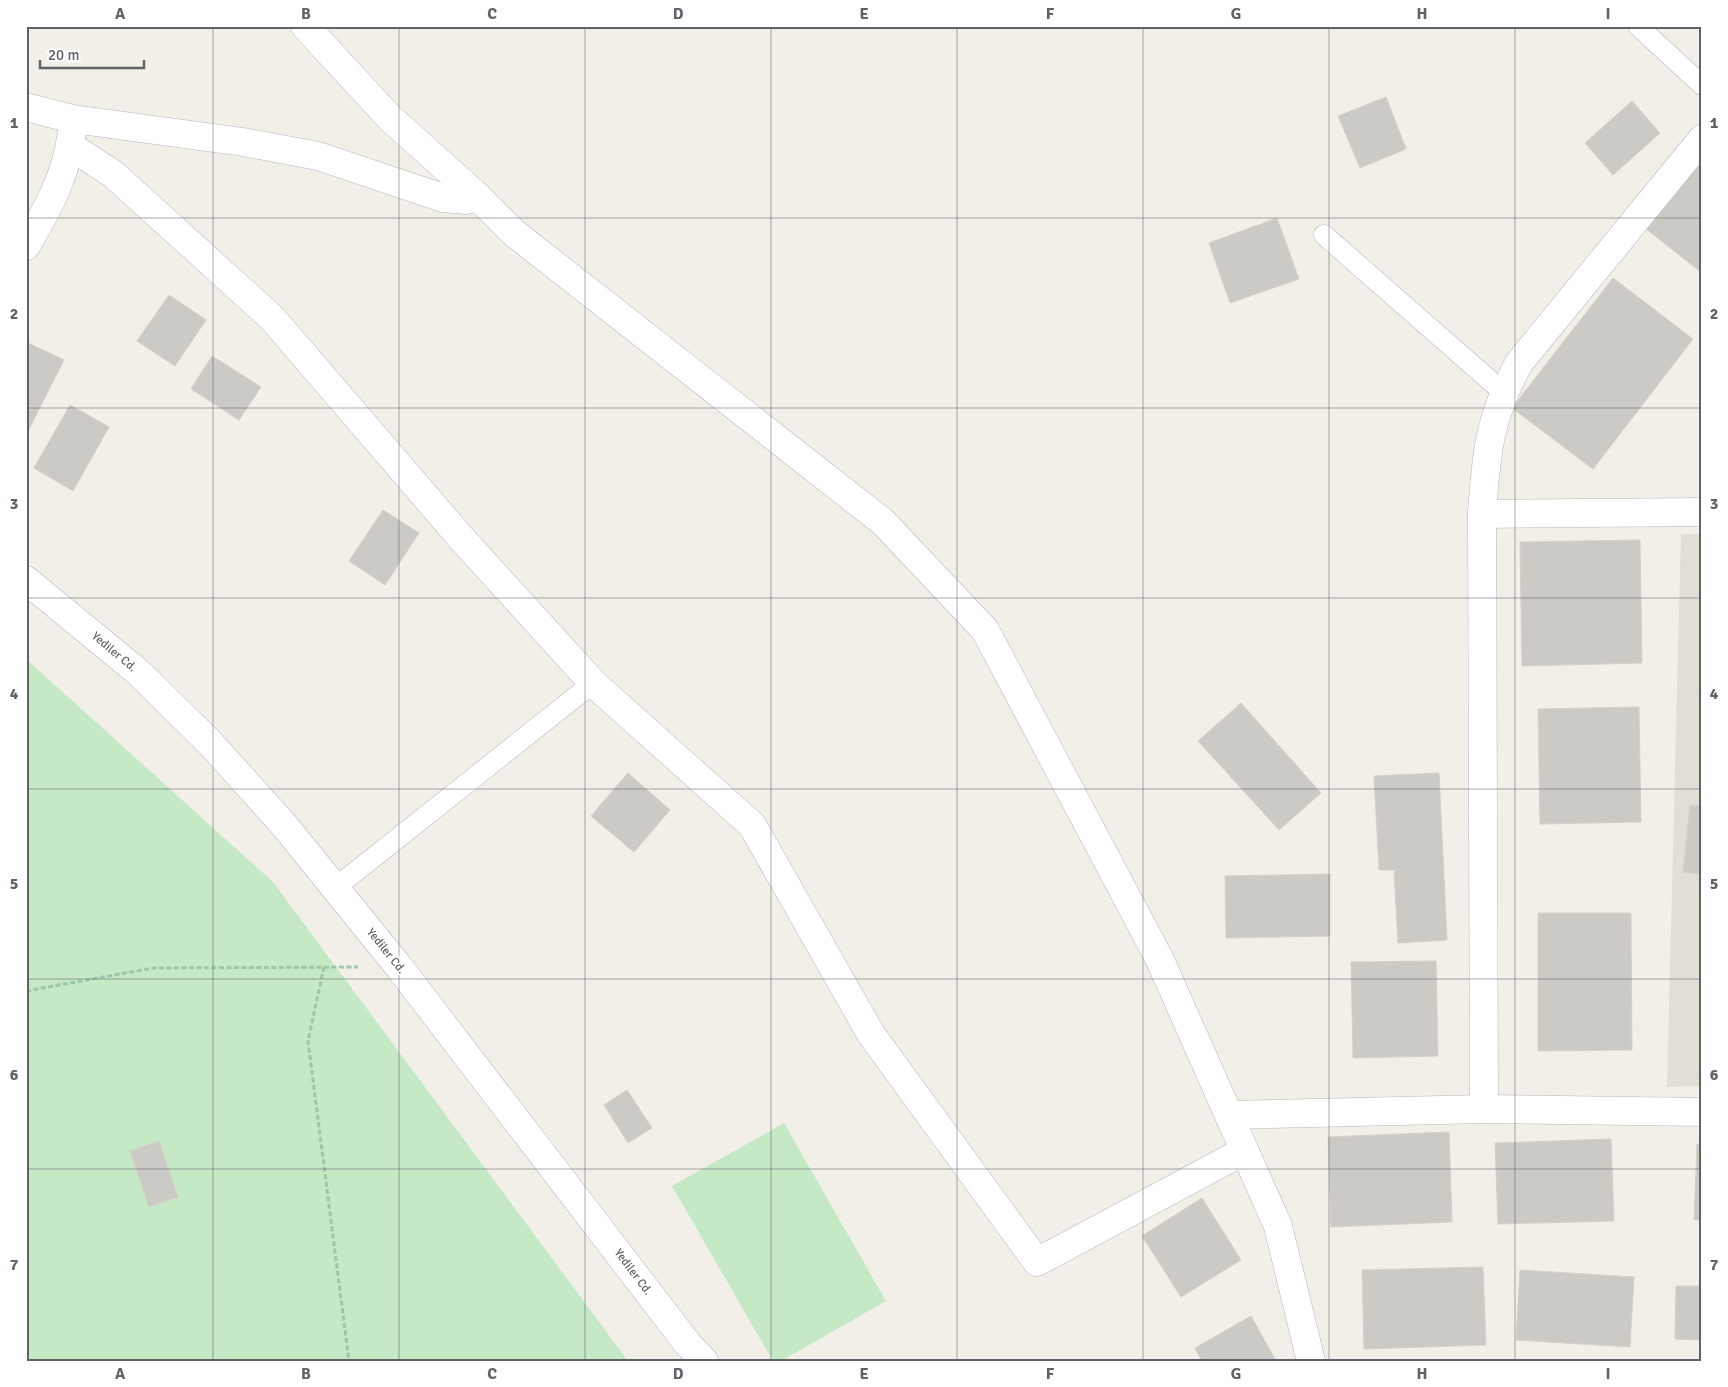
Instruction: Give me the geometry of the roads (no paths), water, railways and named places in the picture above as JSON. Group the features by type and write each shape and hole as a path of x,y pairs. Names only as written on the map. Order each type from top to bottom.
{"street":[{"path":"305,26 390,118 477,196 514,233 883,522 985,630 1160,960 1278,1226 1311,1361"},
{"path":"26,107 73,119 243,142 318,156 443,198 466,200 477,196"},
{"path":"26,246 55,196 70,146 73,119"},
{"path":"1484,1109 1482,514 1492,426 1503,392 1519,363 1702,139"},
{"path":"70,146 113,174 272,318 462,539 593,683 752,824 871,1034 1037,1262 1244,1150"},
{"path":"1482,514 1702,512"},
{"name":"Yediler Cd.","path":"26,580 138,672 211,744 284,825 399,966 687,1343 704,1361"},
{"path":"1229,1115 1484,1109 1702,1112"}],"lane":[{"path":"1638,26 1702,85"},
{"path":"1324,235 1503,392"},
{"path":"335,888 593,683"}]}
